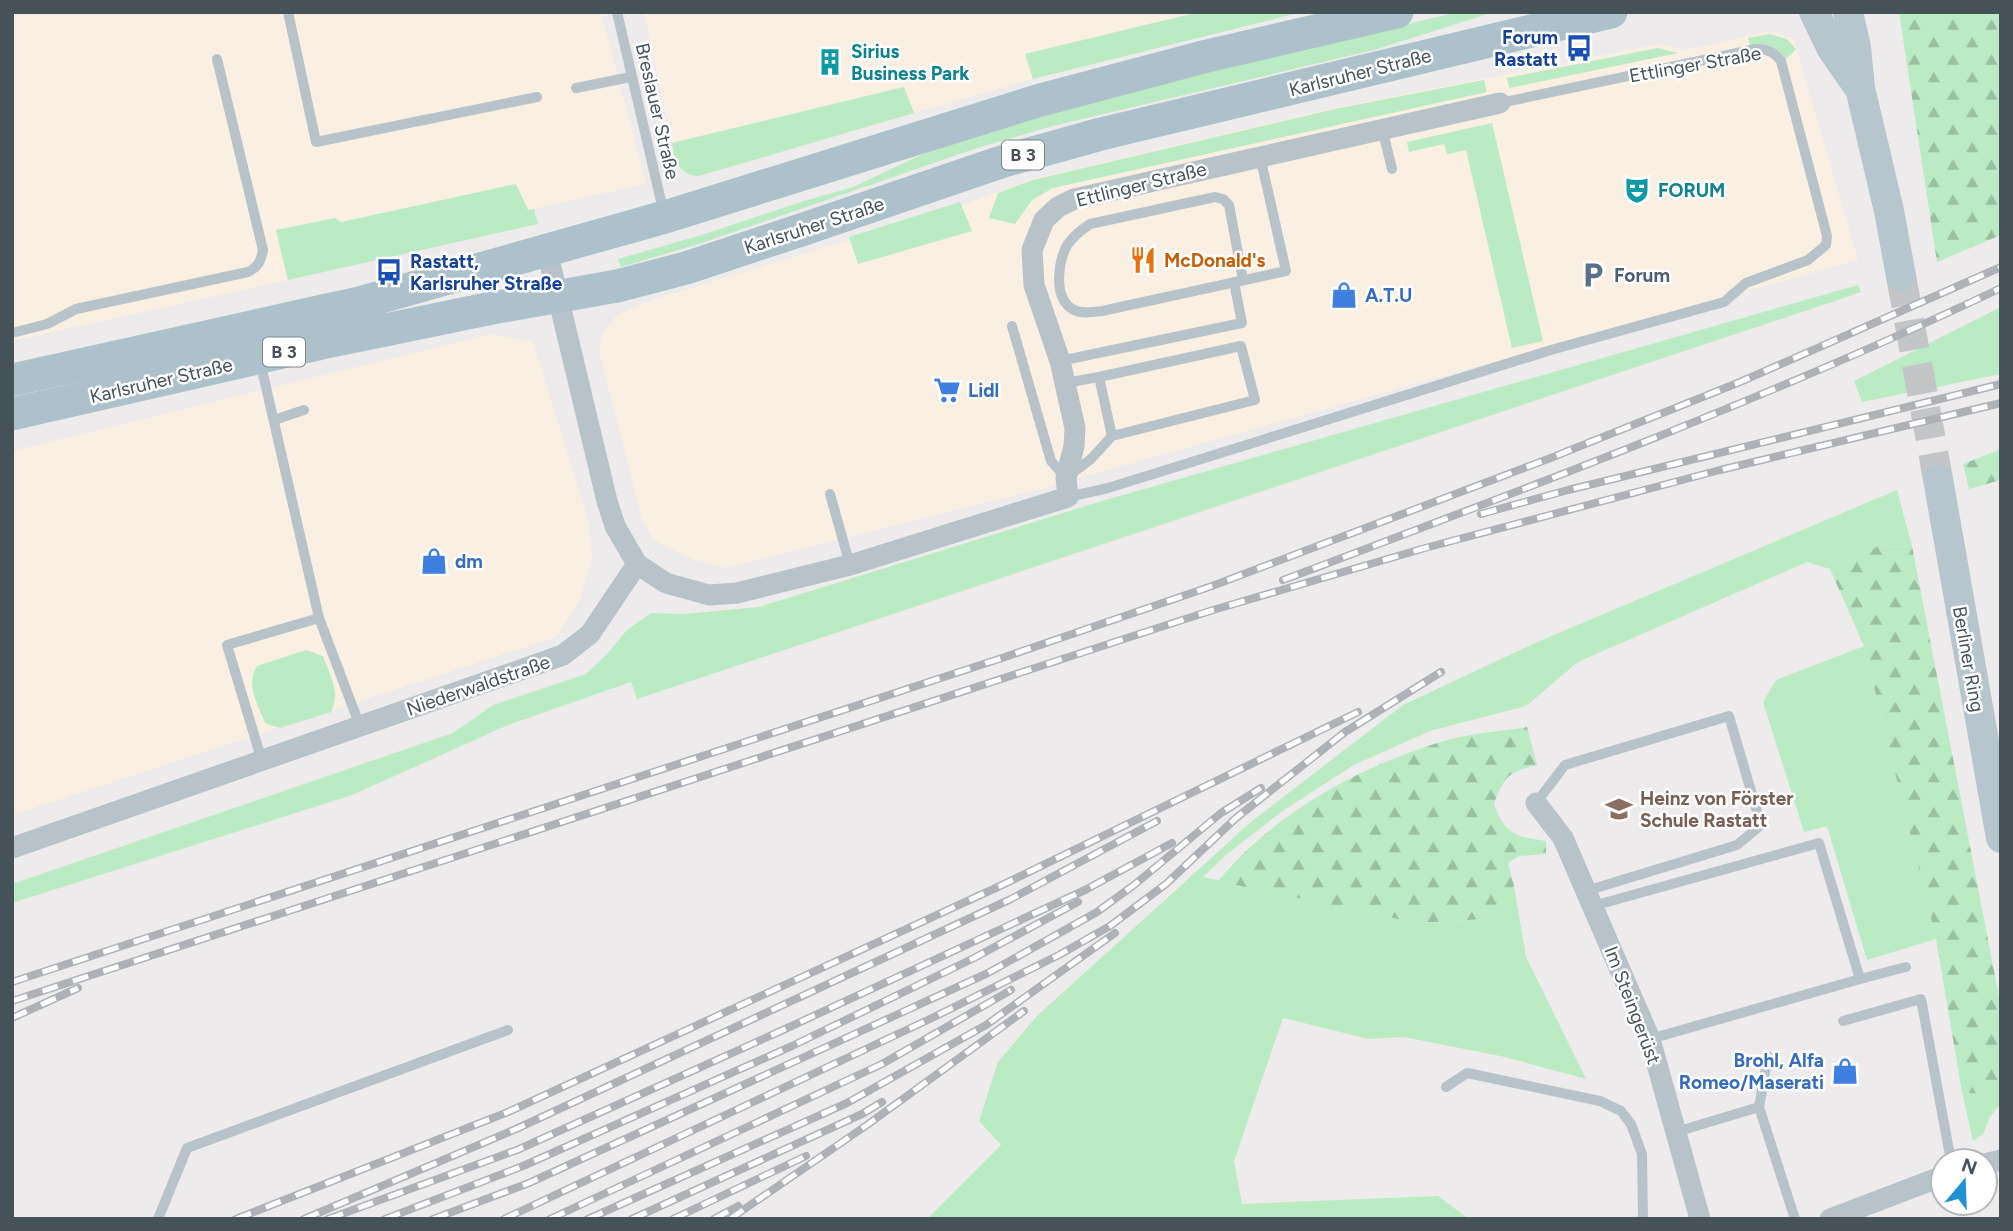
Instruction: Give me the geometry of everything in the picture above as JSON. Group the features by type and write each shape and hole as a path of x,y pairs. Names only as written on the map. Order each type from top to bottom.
{"main road":[{"name":"Karlsruher Straße","path":"12,380 363,302 665,217 1037,101 1207,56 1397,12"},
{"name":"Karlsruher Straße","path":"12,414 259,358 617,286 685,268 1007,160 1101,134 1611,12"}],"street":[{"path":"1814,12 1832,48 1860,88"},
{"path":"1848,12 1856,47 1860,88 1889,211 1901,276"},
{"path":"1856,47 1868,12"},
{"name":"Ettlinger Straße","path":"637,564 666,583 709,595 737,593 850,565 1067,488 1075,428 1060,361 1034,285 1032,250 1044,220 1058,207 1074,198 1500,103"},
{"path":"547,251 607,501 615,526 637,564"},
{"name":"Berliner Ring","path":"1938,479 2001,838"},
{"name":"Niederwaldstraße","path":"12,848 563,655 590,634 637,564"},
{"name":"Im Steingerüst","path":"1536,803 1563,838 1650,1039 1700,1219"},
{"path":"1830,1219 1929,1182"}],"lane":[{"path":"288,12 316,142 537,97"},
{"name":"Breslauer Straße","path":"617,12 665,217"},
{"name":"Ettlinger Straße","path":"1067,488 1108,488 1551,350 1724,302 1746,284 1808,260 1826,245 1827,236 1781,61 1775,53 1766,49 1500,103"},
{"path":"12,332 47,324 76,309 248,272 257,267 263,250 216,59"},
{"path":"576,88 631,77"},
{"path":"1382,128 1392,169"},
{"path":"1060,361 1242,323 1238,281 1229,205 1223,199 1215,197 1090,224 1079,231 1067,246 1059,275 1060,291 1066,304 1075,311 1086,313 1238,281 1286,271 1260,156"},
{"path":"1012,326 1051,461 1067,488 1112,436 1255,400 1241,346 1065,383"},
{"path":"259,358 319,618 360,726"},
{"path":"1100,377 1112,436"},
{"path":"274,420 304,410"},
{"path":"830,494 850,565"},
{"path":"262,761 227,645 319,618"},
{"path":"1536,803 1565,765 1728,716 1761,825 1737,845 1590,899"},
{"path":"1590,899 1819,843 1860,979"},
{"path":"1650,1039 1906,967"},
{"path":"1843,1021 1921,999 1948,1147"},
{"path":"158,1219 187,1148 508,1030"},
{"path":"1768,1056 1759,1107 1795,1219"},
{"path":"1446,1087 1467,1073 1600,1101 1621,1111 1631,1124 1642,1154 1643,1219"},
{"path":"1676,1132 1759,1107"}],"shaded area":[{"path":"12,12 601,12 646,184 528,210 516,185 341,223 335,218 276,230 288,280 12,341"},
{"name":"Sirius Business Park","path":"644,12 1199,12 1026,54 1033,79 914,113 904,87 672,143"},
{"path":"1772,31 1794,39 1858,260 1036,490 726,568 692,559 654,540 642,519 599,351 602,334 617,315 652,300 959,206 1033,179 1326,110 1659,44 1685,50"},
{"path":"491,334 533,342 589,522 592,558 580,599 556,637 12,815 12,451"}],"green space":[{"path":"1199,12 1302,12 1033,79 1025,54"},
{"path":"1458,12 1494,12 1374,50 1053,126 977,148 699,244 621,267 618,259 853,187 923,154 1055,111 1221,68"},
{"path":"1899,12 2001,12 2001,235 1937,262"},
{"path":"1770,34 1787,39 1796,49 1785,60 1779,51 1771,46 1750,46 1748,38"},
{"path":"1658,48 1678,53 1509,88 1507,78"},
{"path":"1484,80 1487,92 1053,188 1032,200 1015,224 989,218 998,193 1033,180 1335,109"},
{"path":"904,87 914,113 699,176 683,170 674,156 672,143"},
{"path":"1492,123 1543,341 1512,348 1466,150 1447,154 1444,144 1409,152 1407,142"},
{"path":"516,184 528,210 534,209 538,224 288,280 276,230 335,218 341,222"},
{"path":"960,202 972,231 858,264 849,237"},
{"path":"1858,285 1861,292 1823,305 637,699 631,682 508,725 352,795 12,903 12,884 453,733 493,705 586,674 627,630 651,613 684,614 759,607 1102,501"},
{"path":"2001,307 2001,374 1862,402 1854,381"},
{"path":"2001,449 2001,480 1969,489 1963,464"},
{"path":"1897,490 1912,546 1877,547 1830,569 1807,562 1578,662 1526,706 1430,731 1354,765 1284,810 1227,854 1203,877 1417,923 1482,919 1514,886 1526,957 1586,1079 1505,1057 1404,1037 1369,1039 1283,1018 1234,1161 1242,1204 1438,1196 1469,1219 927,1219 1001,1145 979,1121 998,1062 1037,1016 1252,821 1403,705 1535,643"},
{"path":"1912,546 2001,1007 2001,1082 1979,1094 1962,1092 1936,939 1864,646 1830,569 1877,547"},
{"path":"1864,646 1936,939 1867,960 1827,826 1804,832 1763,702 1776,680"},
{"path":"306,650 323,656 335,691 331,712 280,728 265,723 252,687 257,666"},
{"path":"1527,727 1537,765 1520,770 1509,777 1501,787 1494,804 1502,822 1512,832 1546,841 1546,854 1519,856 1508,863 1514,886 1483,919 1417,923 1218,881 1266,833 1322,794 1352,777 1415,750 1447,740"},
{"path":"2001,1082 2001,1103 1990,1117 1983,1134 1973,1141 1962,1092 1979,1094"}],"tunnel":[{"path":"1901,276 1938,479"}],"railway":[{"path":"12,982 1005,657 1212,586 1548,459 1740,382 2001,267"},
{"path":"1283,580 1555,477 1735,405 1825,368 2001,288"},
{"path":"1481,514 1568,490 2001,384"},
{"path":"12,1001 1213,610 1425,548 1720,470 2001,403"},
{"path":"504,1219 932,1018 1059,955 1110,926 1166,884 1236,818 1345,732 1441,672"},
{"path":"236,1219 508,1112 1000,886 1358,712"},
{"path":"433,1219 529,1183 988,973 1097,912 1221,813 1261,788"},
{"path":"304,1219 516,1129 1011,899 1157,821"},
{"path":"328,1219 517,1150 1085,890 1172,843"},
{"path":"385,1219 523,1166 792,1046 974,958 1078,902"},
{"path":"588,1219 847,1103 986,1025 1115,933"},
{"path":"12,1018 78,988"},
{"path":"550,1219 882,1064 1011,990"},
{"path":"730,1219 867,1125 1024,1011"},
{"path":"632,1219 862,1114 882,1102"},
{"path":"673,1219 806,1156"},
{"path":"714,1219 738,1206"}],"place":[{"name":"Forum Rastatt","path":"1579,48"},
{"name":"Sirius Business Park","path":"830,62"},
{"name":"FORUM","path":"1637,190"},
{"name":"McDonald's","path":"1143,260"},
{"name":"Rastatt, Karlsruher Straße","path":"389,272"},
{"name":"Forum","path":"1593,275"},
{"name":"A.T.U","path":"1344,295"},
{"name":"Lidl","path":"947,390"},
{"name":"dm","path":"434,561"},
{"name":"Heinz von Förster Schule Rastatt","path":"1619,809"},
{"name":"Brohl, Alfa Romeo/Maserati","path":"1845,1071"}]}
